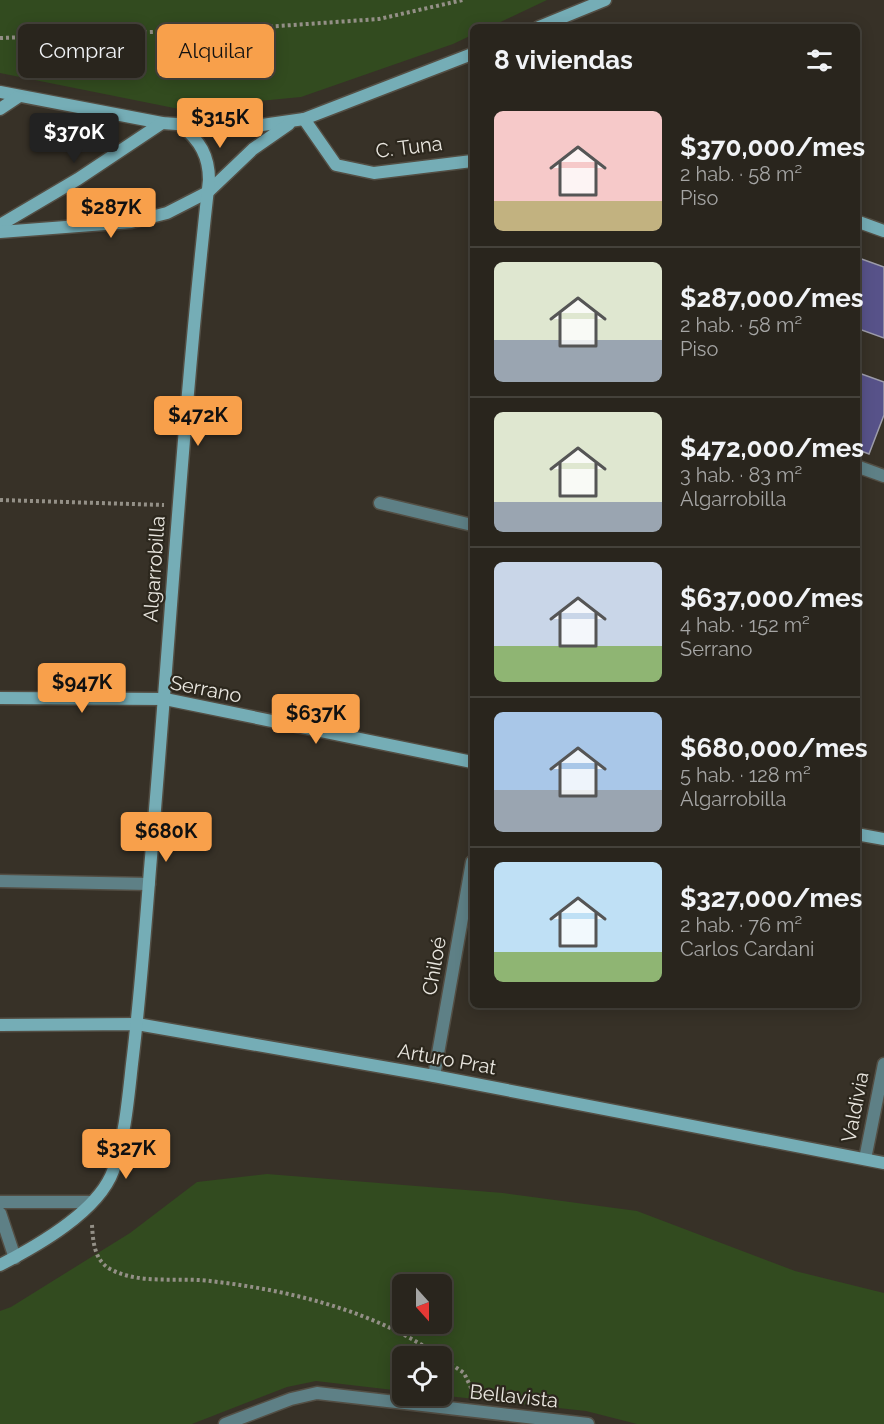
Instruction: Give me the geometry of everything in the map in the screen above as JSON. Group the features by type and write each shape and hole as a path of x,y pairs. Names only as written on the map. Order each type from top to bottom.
{"main road":[{"path":"546,24 605,0"},
{"path":"0,232 130,222 167,213 208,192 253,149 298,120 470,55"},
{"path":"0,92 18,98 182,126 231,126 298,120"},
{"path":"0,109 18,98"},
{"name":"C. Tuna","path":"298,120 336,165 374,173 470,160"},
{"path":"0,225 113,157 162,123"},
{"name":"Algarrobilla","path":"0,1265 55,1234 91,1202 112,1174 124,1132 137,1024 165,699 177,505 208,192 209,168 206,155 200,144 182,126"},
{"path":"860,222 884,231"},
{"name":"Serrano","path":"0,698 165,699 470,762"},
{"path":"860,835 884,839"},
{"name":"Arturo Prat","path":"0,1025 137,1024 434,1076 884,1163"}],"street":[{"path":"860,467 884,476"},
{"path":"380,502 470,524"},
{"name":"Chiloé","path":"434,1076 470,873"},
{"path":"0,881 149,884"},
{"name":"Valdivia","path":"865,1159 884,1064"},
{"path":"0,1202 91,1202"},
{"path":"0,1213 15,1258"},
{"name":"Bellavista","path":"225,1424 291,1399 317,1393 484,1418 588,1424"}],"path":[{"path":"0,38 250,28 379,19 463,0"},
{"path":"0,500 177,505"},
{"path":"91,1202 94,1249 107,1268 123,1275 156,1280 208,1281 299,1295 372,1321 419,1346"},
{"path":"452,1365 464,1373 484,1418"}],"green space":[{"path":"0,0 547,0 496,24 470,24 470,36 453,44 301,97 179,109 25,78 145,78 145,24 18,24 18,77 0,73"},
{"path":"267,1174 503,1193 637,1211 795,1271 884,1293 884,1424 637,1424 586,1411 452,1397 452,1346 392,1346 392,1390 316,1381 287,1387 192,1424 0,1424 0,1311 11,1307 130,1233 197,1182"}],"building":[{"path":"860,258 884,267 884,338 860,329"},
{"path":"860,373 884,382 884,415 869,454 860,451"}]}
